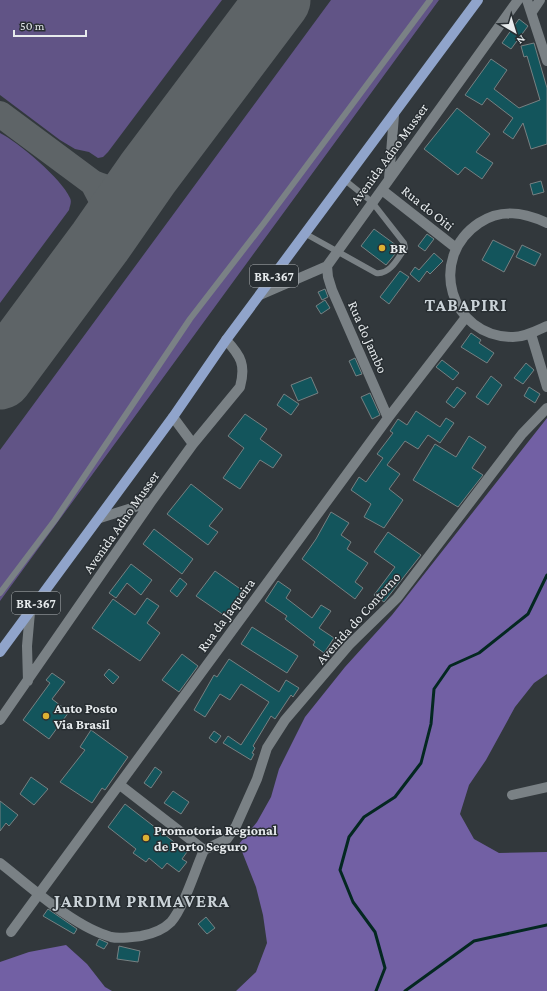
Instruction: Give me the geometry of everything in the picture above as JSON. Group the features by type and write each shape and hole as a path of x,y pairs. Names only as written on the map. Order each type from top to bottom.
{"main road":[{"name":"BR-367","path":"0,652 100,518 173,417 226,340 346,181 478,0"}],"street":[{"name":"Avenida Adno Musser","path":"327,266 518,0"},
{"path":"527,0 547,61"},
{"path":"532,12 540,0"},
{"path":"389,179 394,115"},
{"name":"Rua do Oiti","path":"382,190 456,248"},
{"path":"547,223 530,215 508,212 486,218 468,230 456,248 450,266 450,284 455,302 466,317 480,328 496,335 514,337 531,334 547,326"},
{"path":"260,295 327,266"},
{"name":"Rua do Jambo","path":"327,266 332,290 388,418"},
{"name":"Rua da Jaqueira","path":"11,932 388,418 466,317"},
{"path":"531,334 547,387"},
{"name":"Avenida Adno Musser","path":"1,716 28,681 151,502 193,444 240,387 243,375 242,363 237,352 226,340"},
{"name":"Avenida do Contorno","path":"204,850 226,839 236,826 255,785 268,748 285,720 349,645 397,598 509,450 547,408"},
{"path":"173,417 193,444"},
{"path":"100,518 151,502"},
{"path":"28,681 26,646 30,612"},
{"path":"0,864 72,918 112,937 149,935 166,926 178,910 204,850 120,785"},
{"path":"512,794 547,787"}],"lane":[{"path":"0,593 55,520 190,319 269,217 430,0"},
{"path":"306,234 336,252 381,274 388,270 405,248 402,239 372,202 346,181"}],"shaded area":[{"path":"0,0 222,0 108,152 103,157 98,158 89,152 75,149 60,140 0,95"},
{"path":"331,0 439,0 0,601 0,450"},
{"path":"0,133 17,144 49,171 65,190 70,198 71,204 69,210 0,303"},
{"path":"547,418 547,674 534,683 515,707 486,760 469,785 460,814 474,839 499,853 547,852 547,991 236,991 256,972 267,943 263,915 256,887 239,844 257,822 271,797 279,769 305,717 345,667 392,615"},
{"path":"66,945 87,964 105,987 112,991 0,991 0,962 29,952"}],"building":[{"path":"519,19 528,26 511,49 502,43"},
{"path":"534,43 547,88 547,144 531,149 523,123 513,139 503,132 513,118 487,98 482,105 465,95 491,59 507,70 494,89 519,108 540,100 527,56 524,57 521,46"},
{"path":"457,108 490,134 476,152 493,163 482,179 465,167 458,175 424,149"},
{"path":"541,181 544,192 533,195 530,184"},
{"name":"BR","path":"374,229 400,248 386,265 361,246"},
{"path":"427,234 434,239 425,251 418,246"},
{"path":"493,240 515,251 504,272 482,260"},
{"path":"522,245 541,254 535,266 516,257"},
{"path":"434,253 443,261 430,274 427,271 419,282 410,274 415,267 419,270"},
{"path":"400,271 409,277 389,304 380,297"},
{"path":"325,289 328,297 322,300 318,292"},
{"path":"325,300 330,308 321,314 316,306"},
{"path":"471,333 481,340 479,343 494,353 487,363 461,347"},
{"path":"355,358 362,374 356,376 349,361"},
{"path":"442,360 459,373 453,380 436,367"},
{"path":"526,363 534,370 523,384 514,378"},
{"path":"491,376 502,385 488,405 476,397"},
{"path":"311,377 318,393 298,401 291,385"},
{"path":"457,387 466,393 454,408 446,402"},
{"path":"529,387 540,394 535,403 524,396"},
{"path":"370,393 380,415 372,419 361,397"},
{"path":"284,394 299,404 291,415 277,405"},
{"path":"416,411 440,427 446,418 454,423 440,443 428,435 418,449 405,441 387,465 400,474 389,489 403,500 384,528 364,517 371,504 351,490 359,477 366,482 383,458 377,454 393,433 390,431 398,419 407,425"},
{"path":"245,414 267,429 260,439 282,455 273,468 260,460 240,489 223,478 244,448 228,436"},
{"path":"469,436 486,447 472,468 483,475 458,507 413,480 435,444 456,457"},
{"path":"191,484 223,509 209,526 218,532 208,545 167,514"},
{"path":"331,512 349,523 341,535 351,542 347,549 368,563 355,582 363,588 355,599 302,559 316,539"},
{"path":"154,529 193,559 182,574 143,544"},
{"path":"388,532 421,555 384,602 374,595 395,567 374,552"},
{"path":"131,564 152,580 141,595 127,583 116,598 109,593"},
{"path":"215,571 246,593 228,618 196,596"},
{"path":"180,578 187,584 177,597 170,591"},
{"path":"278,581 291,590 286,598 312,618 321,605 331,611 319,628 334,638 324,653 313,645 315,642 285,619 287,616 265,601"},
{"path":"147,598 159,606 147,623 160,633 140,661 92,628 113,599 135,615"},
{"path":"252,627 298,656 287,673 241,644"},
{"path":"182,654 198,666 179,692 162,680"},
{"path":"229,659 279,692 286,680 299,688 293,697 291,695 275,719 271,716 253,746 255,748 252,753 254,754 251,760 223,743 228,736 241,745 269,702 241,684 230,700 220,694 205,717 194,710 214,675 217,677"},
{"path":"109,669 119,677 113,684 104,675"},
{"name":"Auto Posto Via Brasil","path":"52,673 65,682 52,699 69,712 49,739 23,720 50,683 46,680"},
{"path":"91,730 128,757 105,790 102,788 92,803 60,782 85,750 80,747"},
{"path":"214,731 221,736 216,743 209,738"},
{"path":"155,767 162,772 151,788 144,783"},
{"path":"31,777 48,789 34,805 20,794"},
{"path":"173,791 189,802 181,814 164,803"},
{"path":"0,801 18,815 9,826 6,823 0,831"},
{"name":"Promotoria Regional de Porto Seguro","path":"125,804 187,852 182,859 187,862 179,872 167,863 162,869 149,858 146,862 133,853 136,849 108,827"},
{"path":"48,909 77,929 74,934 43,916"},
{"path":"206,917 215,928 207,934 198,924"},
{"path":"99,939 108,943 104,949 96,945"},
{"path":"119,946 140,951 138,962 117,959"}],"waterway":[{"path":"376,991 385,968 375,932 353,902 340,870 349,837 364,817 395,797 421,763 431,724 434,689 450,666 479,653 528,614 547,575"},
{"path":"405,991 474,941 547,925"}],"taxiway":[{"path":"0,114 93,183 106,208 106,226 100,242"},
{"path":"93,183 116,189 128,187 135,184 148,173"}],"runway":[{"path":"0,377 100,242 148,173 278,0"}],"place":[{"name":"BR","path":"382,248"},
{"name":"Auto Posto Via Brasil","path":"46,716"},
{"name":"Promotoria Regional de Porto Seguro","path":"146,838"}],"district":[{"name":"TABAPIRI","path":"466,305"},
{"name":"JARDIM PRIMAVERA","path":"142,901"}]}
